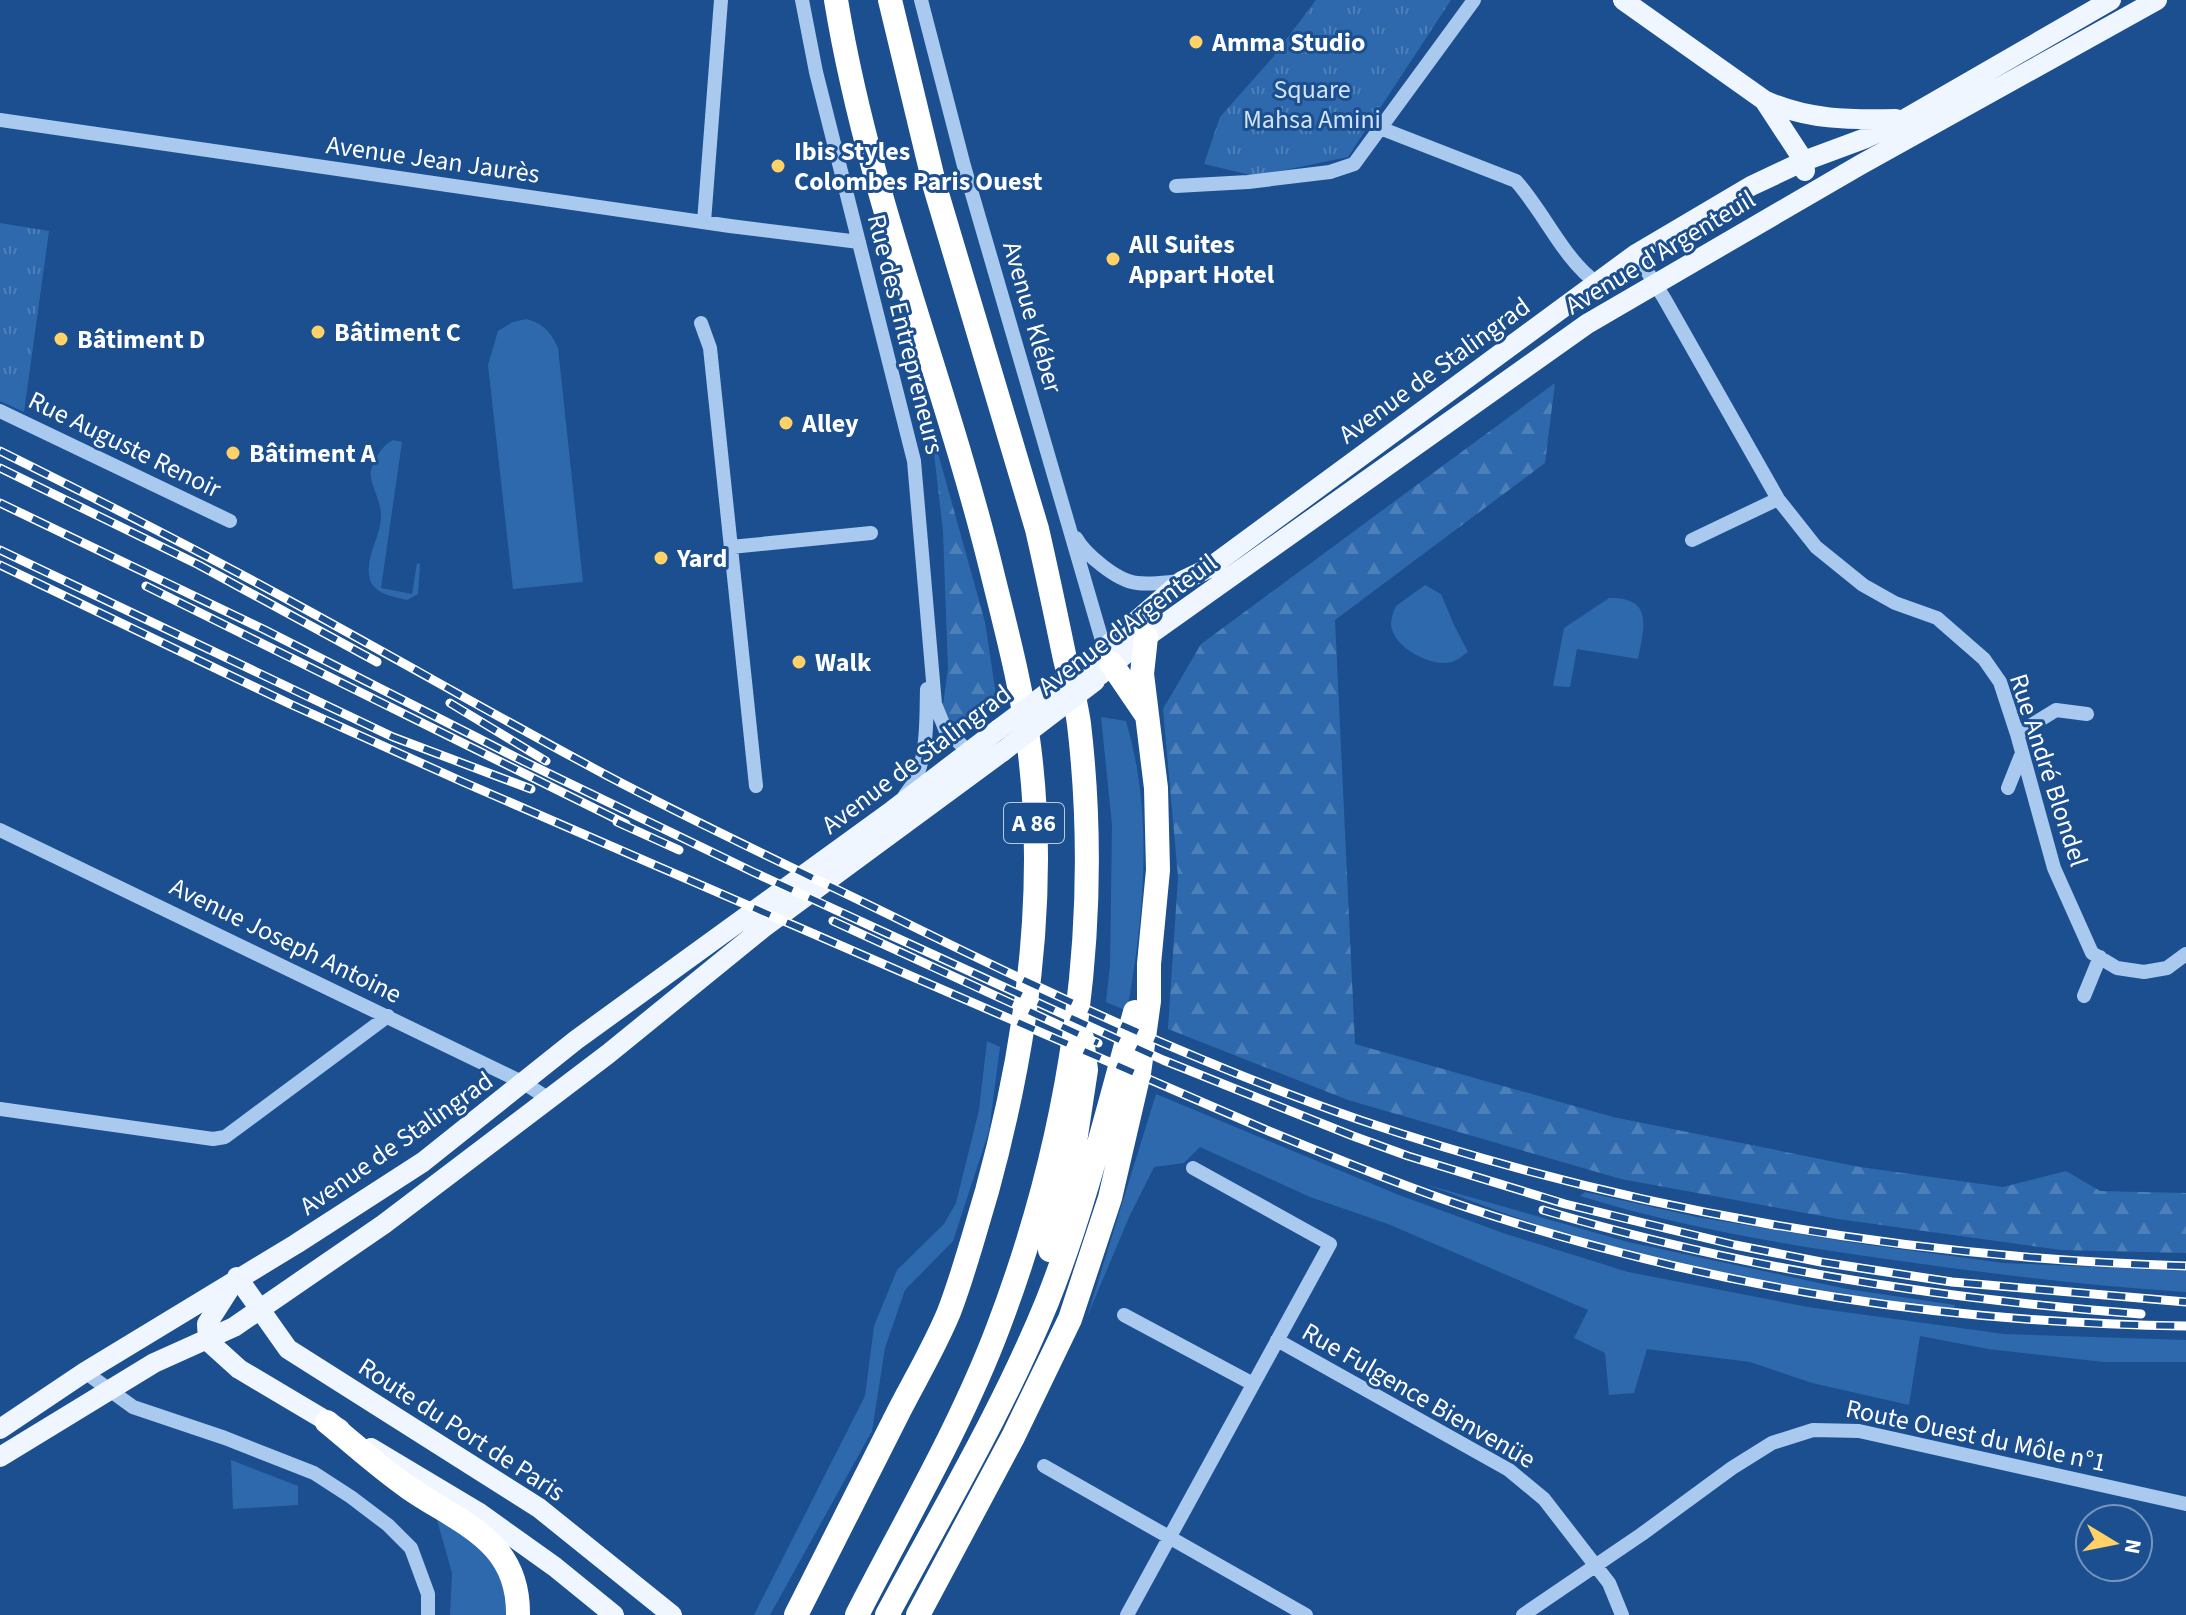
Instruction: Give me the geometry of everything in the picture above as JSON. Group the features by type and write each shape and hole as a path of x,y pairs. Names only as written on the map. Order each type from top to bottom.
{"highway":[{"name":"A 86","path":"857,1615 968,1397 997,1330 1025,1252 1047,1175 1079,1011 1087,926 1086,813 1079,722 1037,529 935,187 890,0"},
{"name":"A 86","path":"796,1615 948,1314 973,1239 1017,1061 1030,975 1035,891 1029,747 992,570 882,202 857,105 837,4"},
{"path":"918,1615 1013,1437 1070,1319 1110,1198 1139,1073 1149,1001 1149,964 1158,870 1156,788 1142,674 1146,637"},
{"path":"1100,663 1146,714"},
{"path":"887,1615 987,1430 1046,1303 1074,1226 1149,964"},
{"path":"987,1430 1034,1301 1070,1169 1086,1070 1079,1011"},
{"path":"327,1422 407,1487 494,1545 514,1576 518,1615"}],"main road":[{"path":"1623,0 1764,100 1784,109 1865,129 1905,119 2111,0"},
{"name":"Avenue d'Argenteuil","path":"833,879 976,758 1002,752 1100,663 1146,637 1232,578 1519,370 1655,283 1808,194 2157,0"},
{"path":"1764,100 1804,161 1808,194"},
{"name":"Avenue de Stalingrad","path":"0,1429 85,1372 411,1171 576,1040 893,810 976,758 999,729 1100,663 1182,581 1209,568 1636,254 1751,186 1865,129"},
{"path":"1804,161 1860,165"},
{"name":"Avenue de Stalingrad","path":"0,1457 154,1363 208,1341 259,1310 384,1224 549,1099 763,928 833,879"},
{"path":"237,1277 208,1322 208,1341 239,1369 478,1512 555,1567 614,1615"},
{"name":"Route du Port de Paris","path":"237,1277 288,1349 539,1508 672,1615"}],"street":[{"path":"704,222 721,0"},
{"name":"Rue des Entrepreneurs","path":"802,0 816,72 914,461 935,704 946,731 976,758"},
{"name":"Avenue Kléber","path":"921,0 964,166 1067,522 1100,663"},
{"path":"1176,186 1248,182 1344,169 1360,158 1474,0"},
{"name":"Avenue Jean Jaurès","path":"0,120 859,242"},
{"path":"1380,128 1516,181 1532,198 1583,273 1597,283"},
{"name":"Rue André Blondel","path":"1636,254 1778,499 1816,547 1863,585 1895,603 1937,618 1975,650 2000,682 2054,868 2092,953 2100,957"},
{"path":"701,323 710,348 756,786"},
{"name":"Rue Auguste Renoir","path":"0,411 230,521"},
{"path":"1692,540 1778,499"},
{"path":"1067,522 1082,548 1127,581 1151,584 1182,581"},
{"path":"731,547 871,533"},
{"name":"Rue des Entrepreneurs","path":"893,810 915,783 925,746 930,637"},
{"path":"2017,734 2056,710 2087,714"},
{"path":"2008,788 2022,752"},
{"name":"Avenue Joseph Antoine","path":"0,830 344,994 524,1083 549,1099"},
{"path":"2084,996 2100,957 2117,968 2144,972 2167,968 2186,954"},
{"path":"0,1109 213,1139 225,1137 388,1016"},
{"name":"Rue Fulgence Bienvenüe","path":"1127,1615 1330,1244 1193,1168"},
{"path":"1124,1315 1253,1384"},
{"name":"Rue Fulgence Bienvenüe","path":"1277,1340 1509,1470 1544,1499 1609,1583 1622,1615"},
{"path":"85,1372 133,1407 314,1473 351,1497 388,1525 411,1548 428,1594 428,1615"},
{"name":"Route Ouest du Môle n°1","path":"1523,1615 1746,1459 1772,1443 1813,1430 1859,1431 2186,1504"},
{"path":"1044,1466 1306,1615"}],"green space":[{"name":"Square Mahsa Amini","path":"1316,0 1451,0 1348,157 1255,176 1204,164 1220,117 1273,57"},
{"path":"0,223 49,231 24,412 0,401"},
{"path":"526,319 546,329 558,348 583,582 513,589 488,365 498,331"},
{"path":"1555,383 1545,463 1335,620 1355,1044 1613,1117 1860,1167 2003,1187 2066,1171 2100,1191 2186,1193 2186,1253 2061,1250 1838,1219 1621,1179 1348,1100 1168,1029 1178,877 1163,709 1201,644"},
{"path":"931,428 985,622 996,695 970,720 959,724 949,720 943,705 948,669 943,531"},
{"path":"393,440 402,442 381,588 412,594 417,563 420,564 418,594 407,600 376,589 369,572 381,518 371,470 379,452"},
{"path":"1425,585 1441,594 1468,652 1452,662 1424,659 1406,648 1393,633 1391,622 1396,606"},
{"path":"1609,598 1623,599 1640,608 1643,625 1638,659 1577,649 1570,687 1553,686 1564,628"},
{"path":"1101,717 1126,721 1140,793 1142,902 1127,1011 1106,1002 1110,965 1112,825"},
{"path":"987,1041 1000,1047 989,1131 953,1241 905,1290 885,1348 872,1431 770,1615 754,1615 865,1396 874,1326 897,1270 944,1224 956,1203 979,1110"},
{"path":"1156,1094 1399,1195 1506,1234 1628,1272 1808,1307 2004,1334 2186,1340 2186,1362 2104,1362 1988,1349 1920,1336 1909,1405 1812,1383 1750,1362 1647,1349 1634,1393 1609,1395 1605,1353 1574,1338 1588,1310 1388,1224 1310,1197 1200,1147 1184,1163 1154,1167 1087,1317"},
{"path":"1424,1184 1628,1242 1847,1289 1955,1305 1954,1311 1817,1291 1681,1264 1570,1235"},
{"path":"1585,1192 1697,1217 2003,1263 2186,1271 2186,1292 2012,1276 1784,1243 1620,1208 1580,1196"},
{"path":"231,1460 298,1486 298,1505 233,1509"},
{"path":"437,1520 490,1555 503,1578 509,1615 450,1615 452,1573"}],"railway":[{"path":"0,451 230,568 568,755 680,813 1072,1002 1186,1053 1302,1099 1460,1152 1562,1180 1768,1224 1976,1252 2186,1266"},
{"path":"0,468 199,565 377,662"},
{"path":"0,503 263,629 523,761 753,872 1163,1060 1353,1136 1565,1204 1735,1245 1952,1282 2186,1302"},
{"path":"0,550 393,737 531,789"},
{"path":"0,565 290,704 463,782 1271,1132 1465,1207 1664,1264 1835,1297 2009,1318 2186,1326"},
{"path":"146,586 626,824"},
{"path":"450,703 546,761"},
{"path":"617,822 679,850"},
{"path":"833,921 1098,1043"},
{"path":"1543,1210 1690,1249 1839,1278 1990,1300 2141,1314"}],"place":[{"name":"Amma Studio","path":"1196,42"},
{"name":"Ibis Styles Colombes Paris Ouest","path":"778,166"},
{"name":"All Suites Appart Hotel","path":"1113,259"},
{"name":"Bâtiment C","path":"318,332"},
{"name":"Bâtiment D","path":"61,339"},
{"name":"Alley","path":"786,423"},
{"name":"Bâtiment A","path":"233,453"},
{"name":"Yard","path":"661,558"},
{"name":"Walk","path":"799,662"}]}
